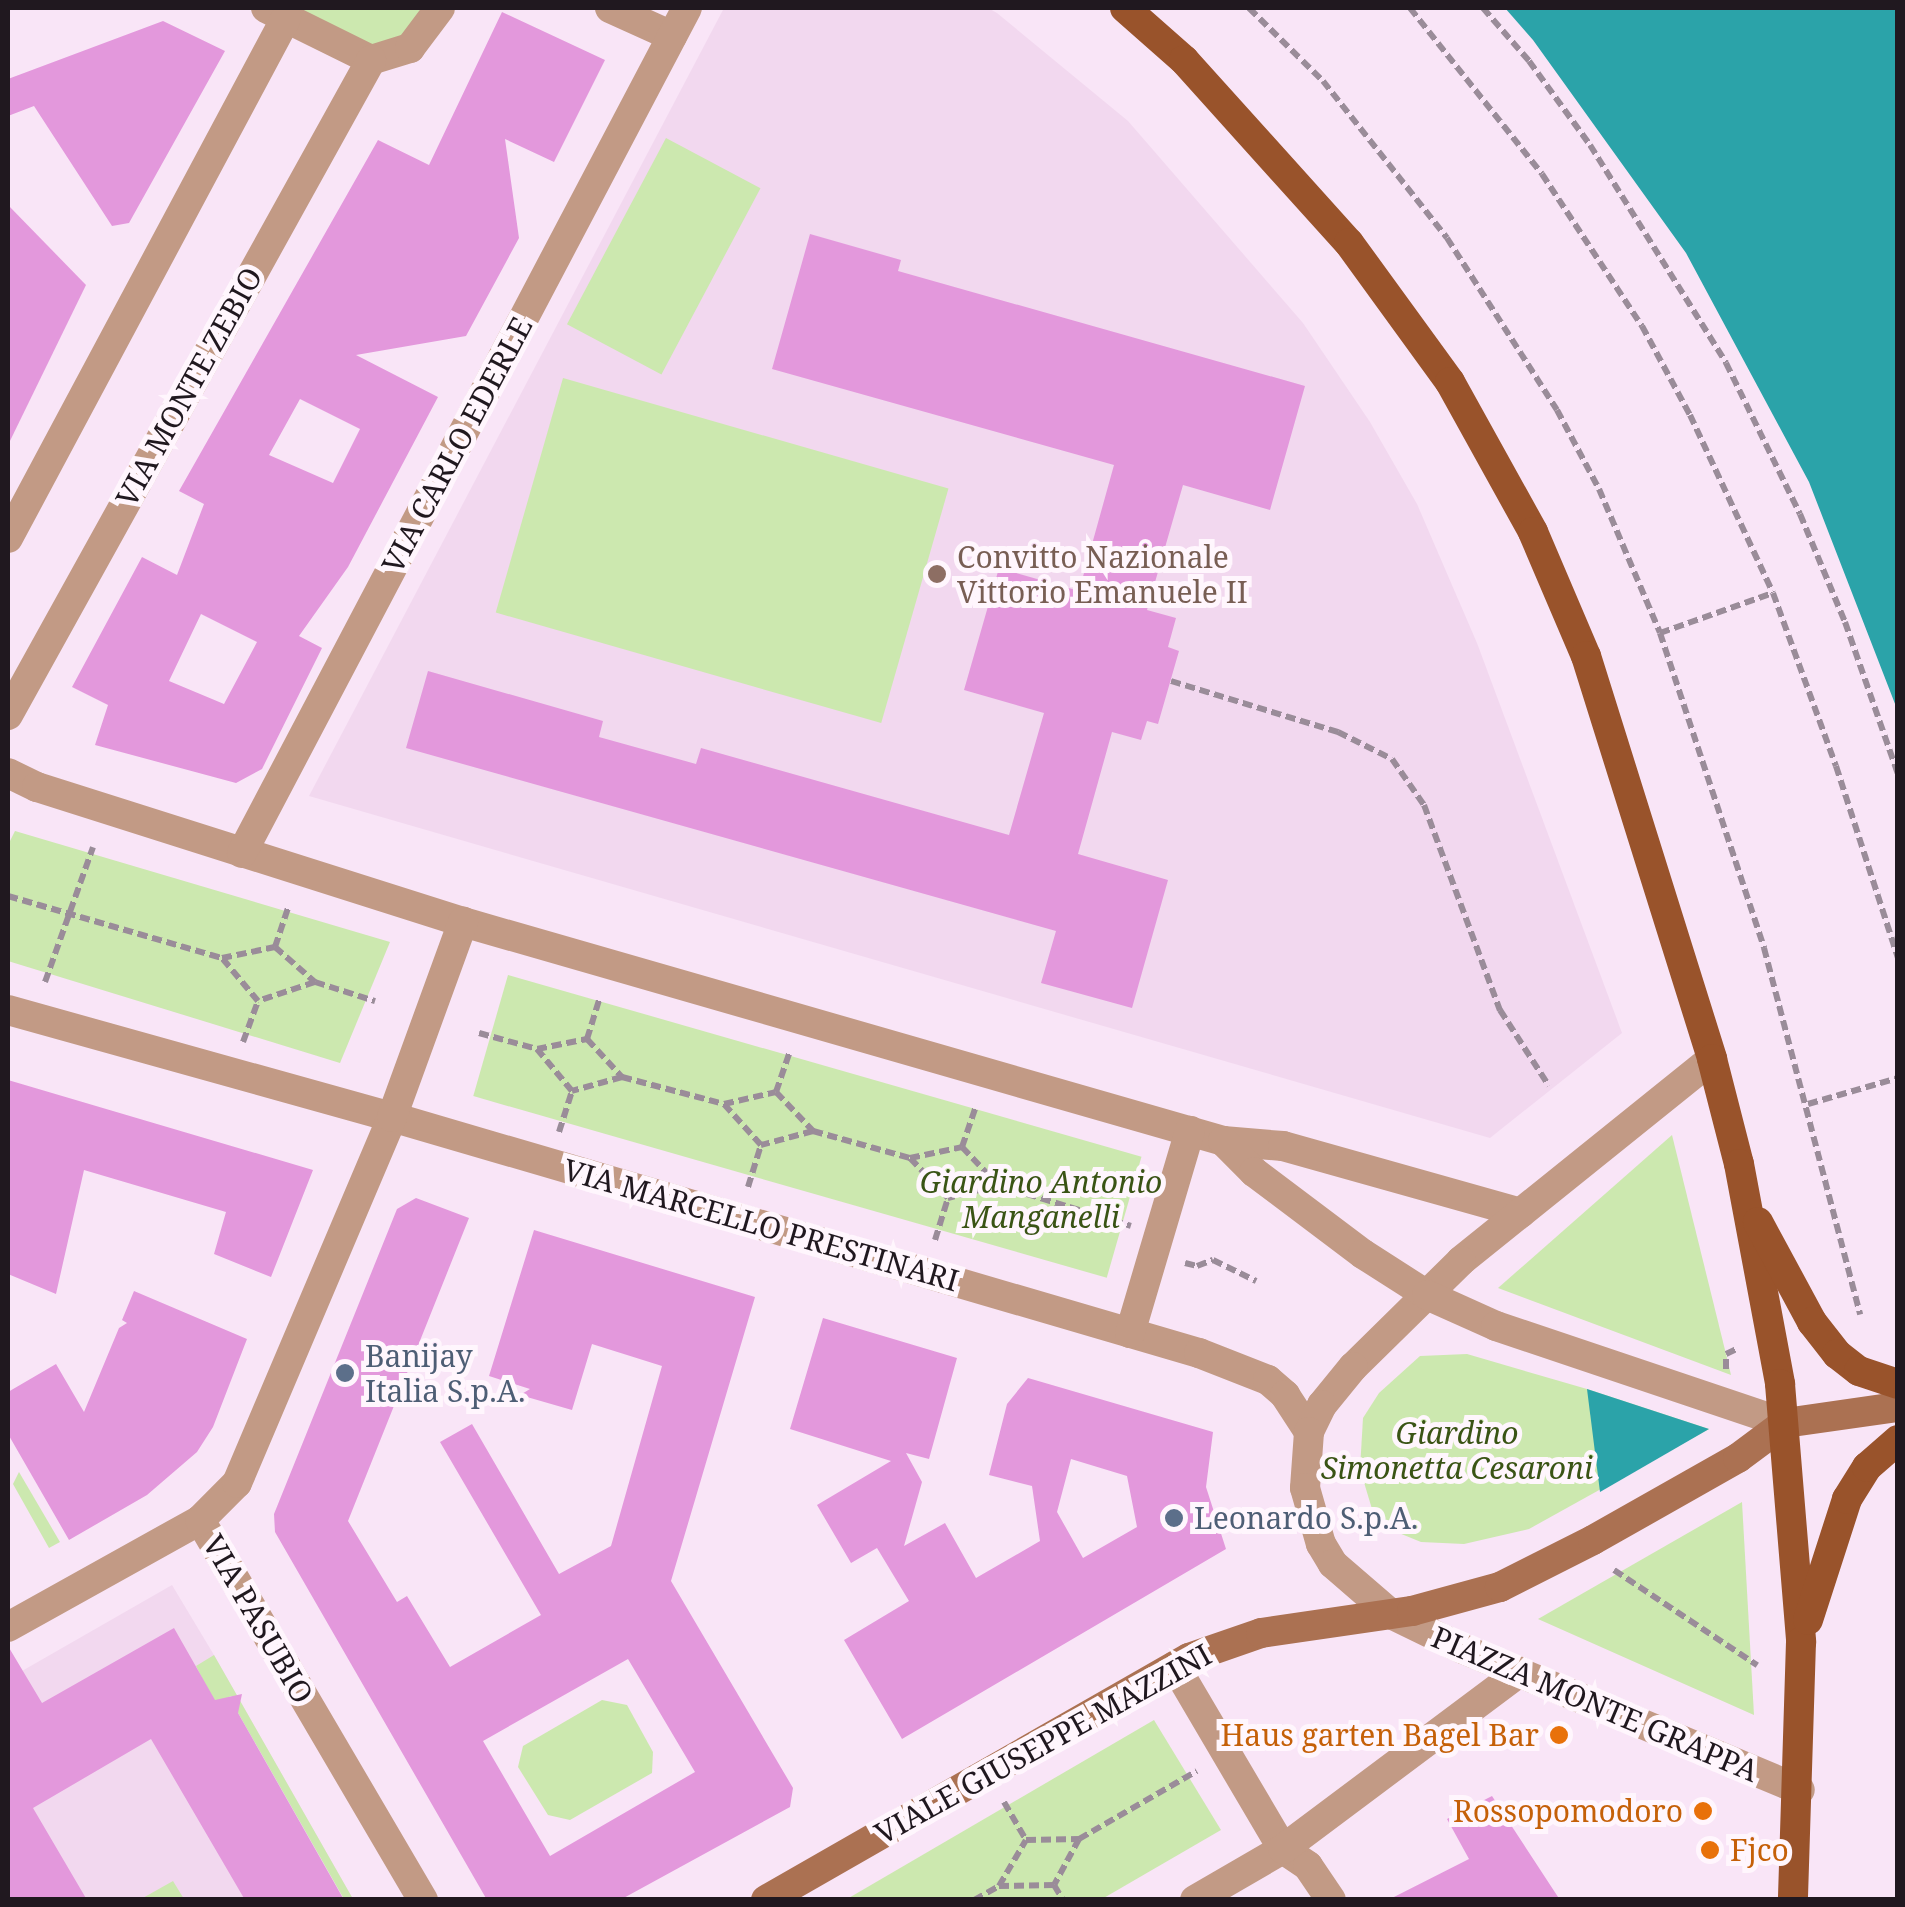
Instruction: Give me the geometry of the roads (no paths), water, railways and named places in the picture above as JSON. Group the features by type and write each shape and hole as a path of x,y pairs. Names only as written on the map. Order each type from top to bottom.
{"main road":[{"path":"1125,8 1184,60 1349,244 1450,382 1533,532 1586,656 1712,1058 1744,1198 1785,1424 1802,1642 1794,1900"},
{"path":"1744,1198 1829,1345 1860,1370 1898,1384"},
{"path":"1785,1424 1898,1407"},
{"name":"PIAZZA MONTE GRAPPA","path":"1391,1614 1466,1598 1530,1573 1738,1458 1785,1424"},
{"path":"1802,1642 1847,1498 1867,1467 1898,1440"},
{"name":"VIALE GIUSEPPE MAZZINI","path":"766,1900 1174,1666 1261,1633 1391,1614"}],"street":[{"path":"8,538 276,13 371,60 410,48 440,8"},
{"path":"610,8 672,36"},
{"name":"VIA CARLO EDERLE","path":"242,853 687,8"},
{"name":"VIA MONTE ZEBIO","path":"11,697 371,60"},
{"path":"8,773 37,787 463,922 1223,1141 1283,1146 1521,1213"},
{"path":"392,1117 463,922"},
{"name":"VIA MARCELLO PRESTINARI","path":"8,1010 392,1117 1130,1333 1268,1380 1285,1395 1309,1432"},
{"name":"PIAZZA MONTE GRAPPA","path":"1712,1058 1521,1213 1427,1295 1353,1367 1322,1404 1309,1432 1305,1488 1321,1544 1341,1573 1391,1614 1800,1790"},
{"name":"VIA PASUBIO","path":"392,1117 237,1483 200,1520 423,1900"},
{"path":"1130,1333 1146,1230 1190,1131"},
{"path":"1223,1141 1254,1172 1363,1254 1427,1295 1496,1326 1785,1424"},
{"path":"8,1628 200,1520"},
{"path":"1174,1666 1283,1849 1308,1866 1331,1900"},
{"path":"1195,1900 1283,1849 1520,1672"}],"water":[{"path":"1505,8 1897,8 1897,709 1809,482 1686,253 1533,40"},
{"path":"1587,1389 1709,1429 1600,1492"}],"place":[{"name":"Convitto Nazionale Vittorio Emanuele II","path":"937,574"},
{"name":"Banijay Italia S.p.A.","path":"345,1373"},
{"name":"Leonardo S.p.A.","path":"1174,1518"},
{"name":"Haus garten Bagel Bar","path":"1559,1735"},
{"name":"Rossopomodoro","path":"1703,1811"},
{"name":"Fjco","path":"1710,1850"}],"park label":[{"name":"Giardino Antonio Manganelli","path":"1041,1199"},
{"name":"Giardino Simonetta Cesaroni","path":"1457,1450"}]}
